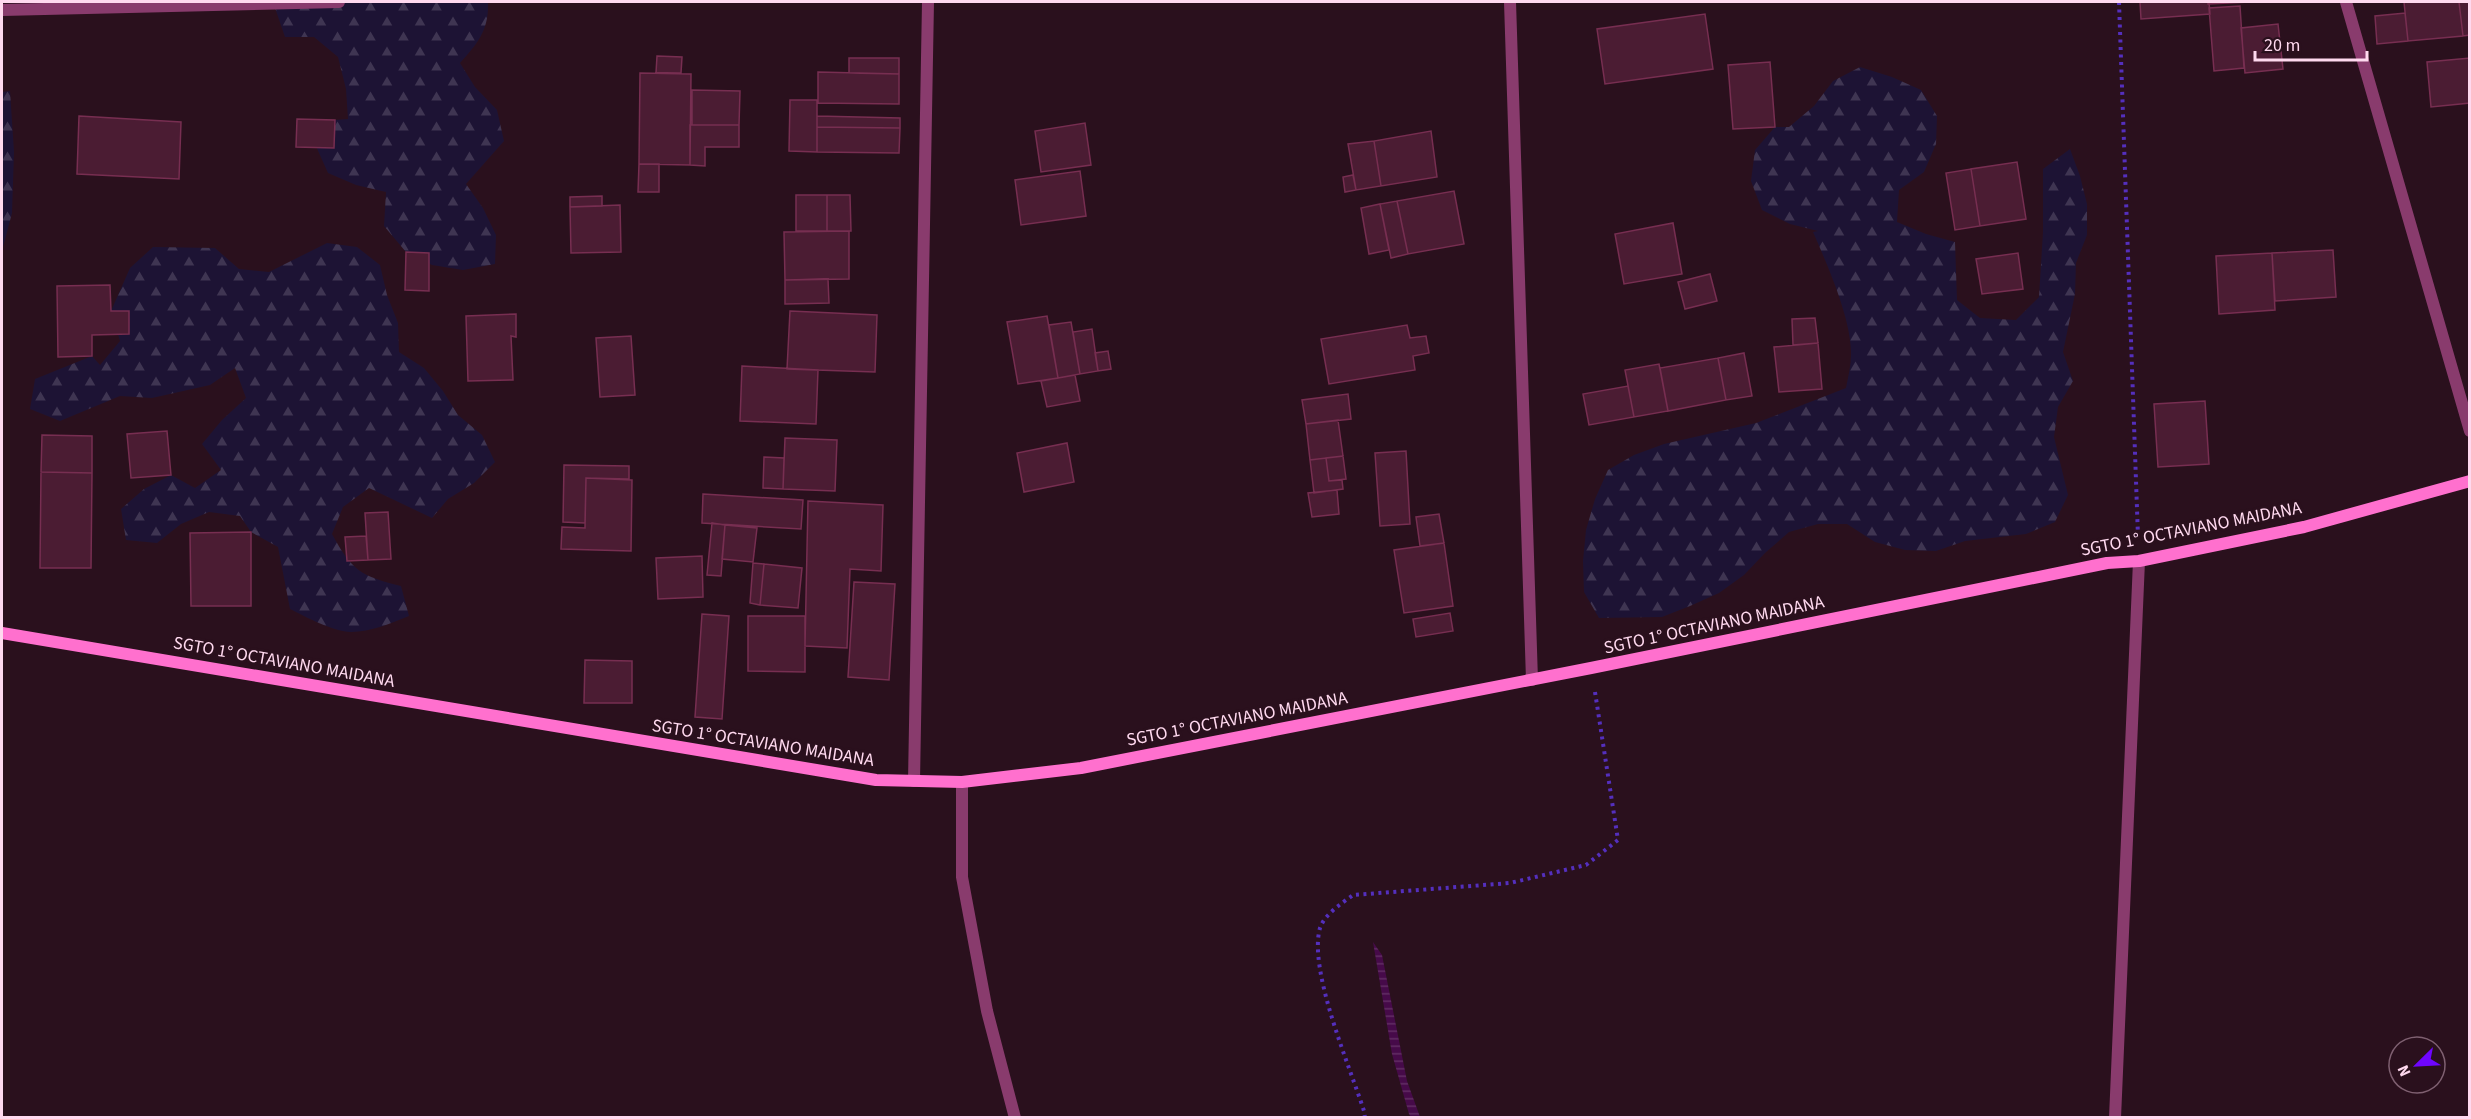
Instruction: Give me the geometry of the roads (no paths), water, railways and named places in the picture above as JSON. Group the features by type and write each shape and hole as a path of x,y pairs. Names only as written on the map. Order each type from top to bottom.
{"main road":[{"name":"SGTO 1° OCTAVIANO MAIDANA","path":"2,633 876,780 962,782 1081,768 1532,680 2107,563 2139,561 2304,527 2469,481"}],"street":[{"path":"2,10 339,2"},
{"path":"914,781 928,2"},
{"path":"1510,2 1532,680"},
{"path":"2346,2 2469,431"},
{"path":"2115,1118 2139,561"},
{"path":"962,782 962,877 987,1011 1014,1118"}]}
